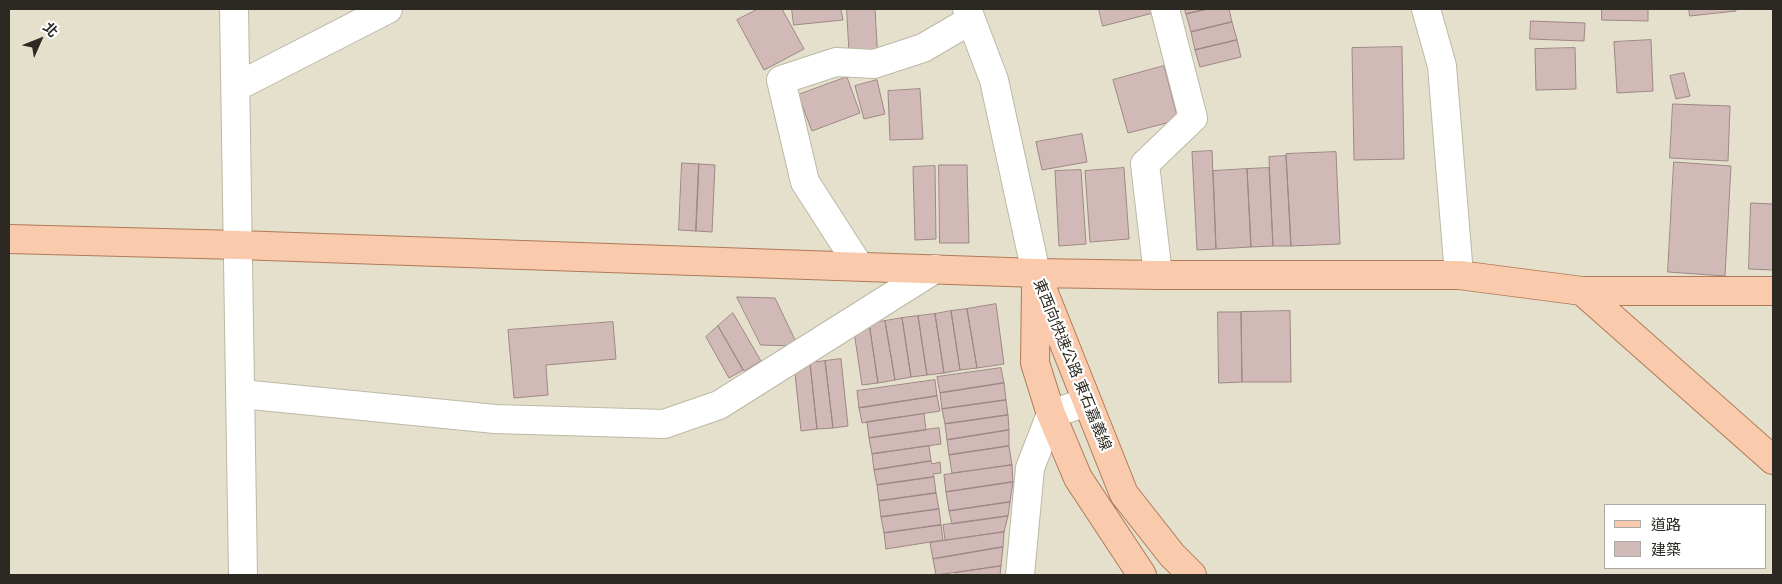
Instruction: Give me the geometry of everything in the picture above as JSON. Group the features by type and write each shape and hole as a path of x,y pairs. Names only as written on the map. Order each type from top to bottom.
{"main road":[{"path":"9,239 238,245 1036,273 1459,275 1582,291 1773,291"},
{"name":"東西向快速公路 東石嘉義線","path":"1036,273 1124,494 1172,555 1192,575"},
{"name":"東西向快速公路 東石嘉義線","path":"1036,273 1035,363 1051,414 1078,478 1142,575"},
{"path":"1582,291 1773,460"}],"street":[{"path":"234,9 243,575"},
{"path":"236,86 388,9"},
{"path":"1158,275 1145,164 1193,118 1165,9"},
{"path":"1426,9 1442,66 1459,275"},
{"path":"860,266 805,182 782,80 836,62 874,64 923,48 969,14 994,80 1036,273"},
{"path":"241,394 496,419 664,424 719,405 936,269"},
{"path":"1020,575 1030,468 1051,414 1087,402"}],"building":[{"path":"758,9 782,9 804,49 764,70 737,20"},
{"path":"792,9 841,9 843,20 794,25"},
{"path":"847,9 875,9 878,61 850,63"},
{"path":"1099,9 1152,9 1153,13 1103,26"},
{"path":"1185,9 1208,9 1186,14"},
{"path":"1208,9 1229,9 1232,22 1191,32 1186,14"},
{"path":"1602,9 1648,9 1648,21 1602,20"},
{"path":"1689,9 1736,9 1736,11 1690,16"},
{"path":"1531,21 1585,23 1584,41 1530,39"},
{"path":"1232,22 1237,40 1195,50 1191,32"},
{"path":"1237,40 1241,57 1200,67 1195,50"},
{"path":"1651,40 1653,91 1617,93 1614,42"},
{"path":"1402,47 1404,159 1354,160 1352,48"},
{"path":"1575,48 1576,89 1536,90 1535,49"},
{"path":"1164,66 1178,120 1128,133 1113,80"},
{"path":"1684,73 1690,96 1676,99 1670,76"},
{"path":"847,77 860,113 812,131 798,95"},
{"path":"877,80 885,114 864,119 855,86"},
{"path":"920,89 923,139 890,140 888,91"},
{"path":"1673,104 1730,106 1728,161 1670,158"},
{"path":"1082,134 1087,162 1042,170 1036,142"},
{"path":"1212,151 1216,249 1197,250 1192,152"},
{"path":"1336,152 1340,244 1291,246 1286,154"},
{"path":"1286,156 1291,246 1273,246 1269,157"},
{"path":"1674,162 1731,166 1725,276 1668,272"},
{"path":"682,163 699,164 696,231 679,230"},
{"path":"699,164 715,165 712,232 696,231"},
{"path":"939,165 967,165 969,243 940,243"},
{"path":"935,166 936,239 915,240 913,167"},
{"path":"1124,168 1129,239 1090,242 1085,171"},
{"path":"1269,168 1273,246 1251,247 1247,169"},
{"path":"1247,169 1251,247 1216,249 1213,171"},
{"path":"1081,170 1086,244 1059,246 1055,171"},
{"path":"1751,203 1773,204 1773,270 1749,269"},
{"path":"737,297 775,298 798,346 761,345"},
{"path":"996,304 1004,364 977,368 967,309"},
{"path":"967,309 977,368 960,370 951,311"},
{"path":"951,311 960,370 944,373 935,314"},
{"path":"1290,311 1291,382 1242,382 1241,312"},
{"path":"1218,312 1241,312 1242,382 1219,383"},
{"path":"733,313 761,361 744,371 718,326"},
{"path":"935,314 944,373 927,375 918,316"},
{"path":"918,316 927,375 911,377 902,318"},
{"path":"902,318 911,377 895,380 885,321"},
{"path":"885,321 895,380 878,383 869,323"},
{"path":"613,322 616,359 546,365 548,395 514,398 508,330"},
{"path":"869,323 878,383 862,385 853,325"},
{"path":"718,326 743,370 729,378 706,337"},
{"path":"841,359 848,426 833,428 825,361"},
{"path":"825,361 833,428 817,429 810,363"},
{"path":"810,363 817,429 801,431 794,364"},
{"path":"1001,368 1004,383 940,393 937,377"},
{"path":"935,380 937,396 859,408 857,391"},
{"path":"1004,383 1006,400 942,409 940,393"},
{"path":"937,396 940,411 862,423 859,408"},
{"path":"1006,400 1008,415 945,424 942,409"},
{"path":"924,414 926,430 869,438 867,422"},
{"path":"1008,415 1009,430 947,440 945,424"},
{"path":"939,428 941,444 872,454 869,438"},
{"path":"1009,430 1009,446 949,455 947,440"},
{"path":"929,446 931,461 874,470 872,454"},
{"path":"1009,446 1012,465 952,473 949,455"},
{"path":"931,461 932,464 940,462 941,473 933,474 934,477 877,485 874,470"},
{"path":"1012,465 1013,482 946,492 944,475"},
{"path":"934,477 936,493 879,501 877,485"},
{"path":"1013,482 1010,502 949,511 946,492"},
{"path":"936,493 939,509 881,517 879,501"},
{"path":"1010,502 1008,516 952,524 949,511"},
{"path":"939,509 941,525 884,533 881,517"},
{"path":"1008,516 1004,532 945,540 943,525"},
{"path":"941,525 943,540 886,549 884,533"},
{"path":"1004,532 1003,547 933,559 930,543"},
{"path":"1003,547 1001,566 936,575 933,559"},
{"path":"1001,566 1000,575 956,575 955,573"}]}
